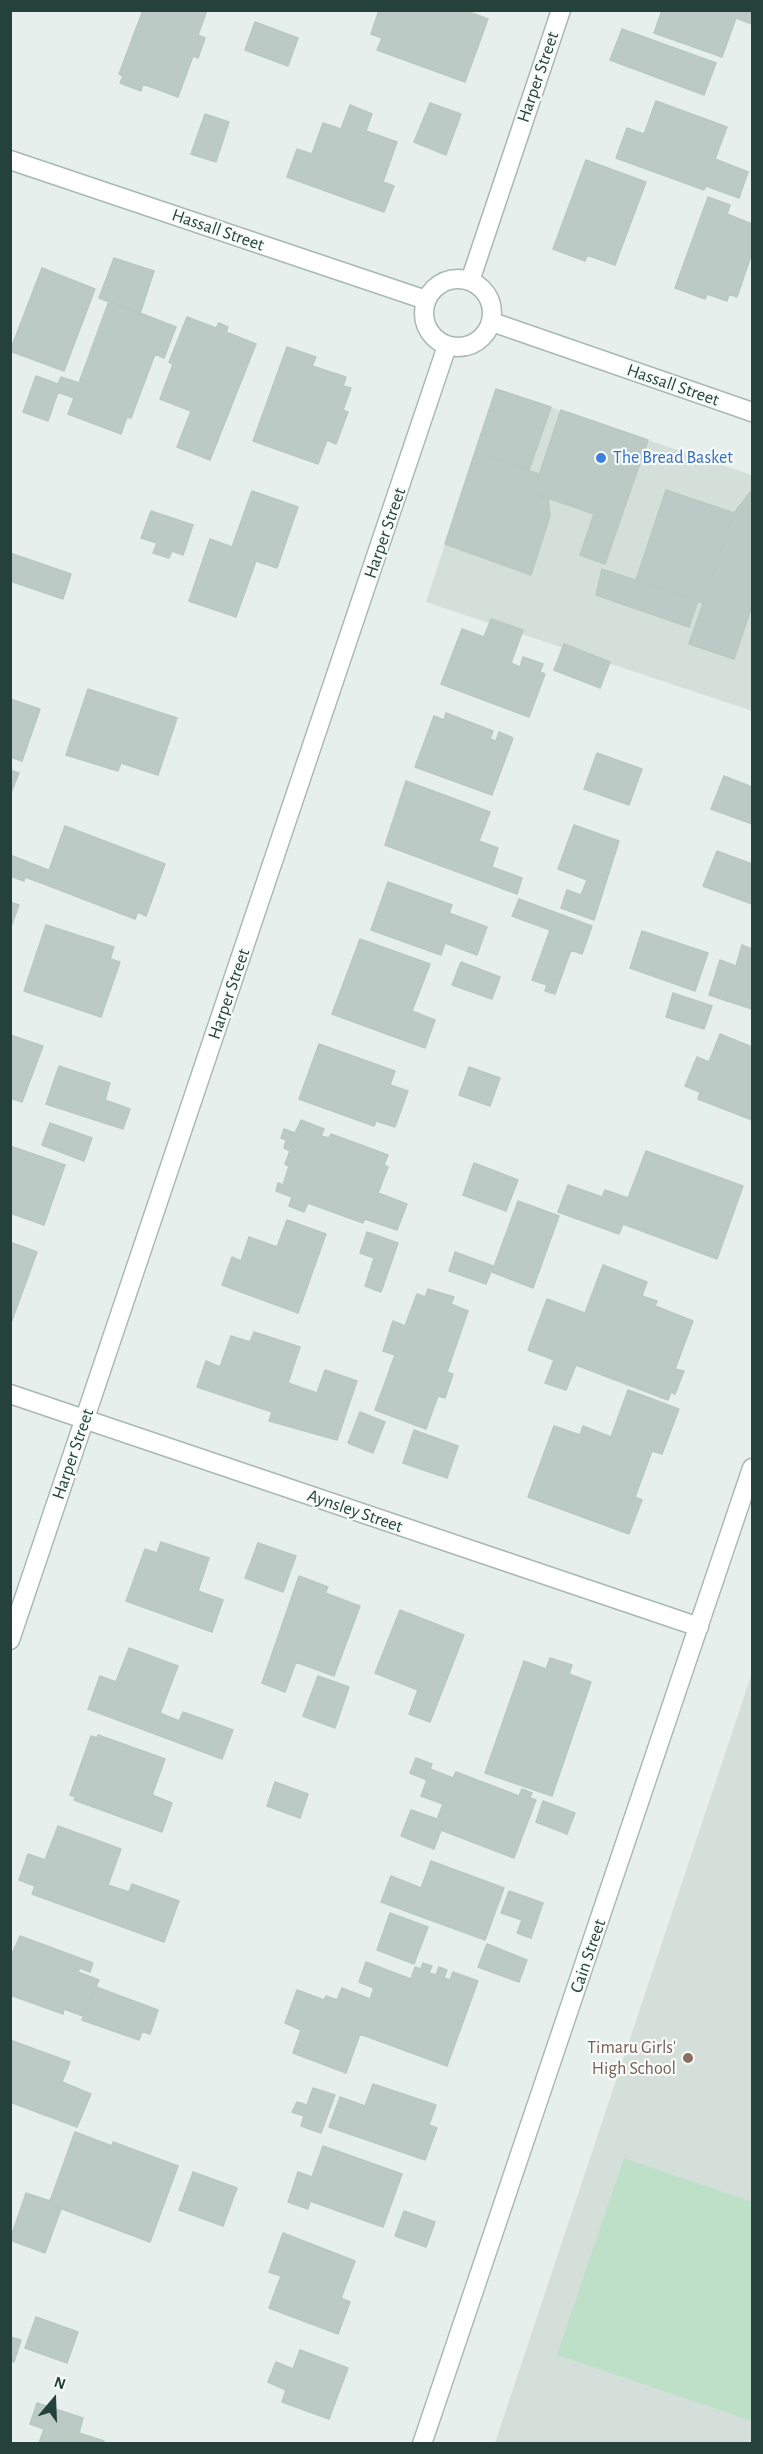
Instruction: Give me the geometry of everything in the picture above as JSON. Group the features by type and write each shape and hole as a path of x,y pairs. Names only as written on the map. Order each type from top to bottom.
{"street":[{"name":"Harper Street","path":"470,281 561,10"},
{"name":"Hassall Street","path":"10,160 426,300"},
{"path":"450,280 470,281 479,286 491,302 492,322 488,332 470,346 459,348 437,341 425,322 426,300 432,291 450,280"},
{"name":"Hassall Street","path":"492,322 753,412"},
{"name":"Harper Street","path":"10,1640 447,346"},
{"name":"Aynsley Street","path":"10,1394 699,1627"},
{"name":"Cain Street","path":"422,2444 753,1468"}],"shaded area":[{"path":"496,389 752,475 752,711 426,602"},
{"name":"Timaru Girls' High School","path":"752,1673 752,2443 495,2443"}],"green space":[{"path":"624,2158 752,2202 752,2421 557,2355"}],"building":[{"path":"143,10 207,10 198,35 205,38 198,58 193,56 178,97 143,84 141,91 120,83 123,76 119,74"},
{"path":"379,10 464,10 488,19 465,82 377,50 382,38 371,34"},
{"path":"662,10 752,10 752,24 736,18 722,57 654,33"},
{"path":"255,22 298,38 288,66 245,50"},
{"path":"622,29 716,63 704,95 610,60"},
{"path":"656,101 727,127 715,159 748,172 739,198 706,186 704,190 616,158 627,128 644,134"},
{"path":"430,103 461,114 446,155 414,142"},
{"path":"350,105 372,114 366,131 397,142 383,182 394,186 384,212 287,177 297,149 312,154 323,123 341,129"},
{"path":"205,114 229,122 216,162 191,154"},
{"path":"586,160 646,182 615,265 587,255 585,261 553,249"},
{"path":"708,197 730,205 727,214 752,224 752,253 737,297 729,294 727,301 707,294 705,299 675,288"},
{"path":"114,258 154,271 140,314 99,298"},
{"path":"42,268 95,289 64,371 10,351"},
{"path":"109,301 176,327 164,358 155,354 131,418 127,417 121,434 68,414 74,398 58,392 48,421 23,412 36,376 58,384 61,377 79,383"},
{"path":"187,317 216,328 219,323 228,327 226,332 256,344 210,460 177,447 191,411 160,399 173,364 169,362"},
{"path":"287,347 316,357 312,366 346,377 343,386 351,388 343,410 348,412 336,444 327,440 318,464 253,441"},
{"path":"496,389 551,407 529,470 475,452"},
{"path":"561,410 648,440 605,564 580,555 594,514 533,493"},
{"path":"475,452 539,474 533,493 548,499 550,516 531,575 445,544"},
{"path":"666,490 734,513 703,603 636,580"},
{"path":"752,490 752,606 734,659 689,644 734,513"},
{"path":"252,491 298,507 277,568 256,561 236,617 189,601 210,539 232,547"},
{"path":"151,511 193,525 183,555 172,551 169,558 153,553 157,543 141,538"},
{"path":"10,553 71,574 63,599 10,581"},
{"path":"602,569 698,601 689,627 596,595"},
{"path":"491,619 523,630 511,663 520,667 523,657 543,664 540,672 545,674 529,717 441,684 462,629 484,637"},
{"path":"564,644 610,662 600,688 554,670"},
{"path":"88,689 177,718 158,775 121,763 118,771 66,755"},
{"path":"10,699 40,709 22,761 10,757"},
{"path":"446,713 493,731 490,739 496,741 499,732 513,738 492,795 415,767 434,716 444,720"},
{"path":"597,753 642,769 629,805 584,789"},
{"path":"10,770 19,773 10,795"},
{"path":"724,776 752,787 752,824 711,809"},
{"path":"406,781 490,812 479,841 498,848 492,867 522,878 517,894 385,845"},
{"path":"574,825 619,841 594,920 561,908 567,890 581,895 587,880 558,869"},
{"path":"65,826 165,864 146,916 138,912 135,919 44,884"},
{"path":"717,851 752,864 752,904 703,886"},
{"path":"10,855 48,870 44,884 25,877 24,881 10,876"},
{"path":"388,882 452,905 449,913 487,927 477,955 445,943 441,955 371,930"},
{"path":"519,899 592,926 582,954 571,950 555,994 545,991 547,985 532,980 550,930 512,916"},
{"path":"10,902 19,905 12,924 10,923"},
{"path":"46,925 114,947 110,959 120,962 101,1017 24,991"},
{"path":"642,931 708,953 695,991 630,968"},
{"path":"360,939 430,964 412,1011 435,1020 425,1048 332,1014"},
{"path":"742,945 752,949 752,1009 709,995 720,960 736,966"},
{"path":"461,962 500,977 492,999 452,985"},
{"path":"673,993 712,1006 704,1029 666,1017"},
{"path":"720,1034 752,1047 752,1120 698,1099 700,1092 685,1086 697,1057 709,1062"},
{"path":"10,1035 43,1046 22,1102 10,1098"},
{"path":"319,1044 395,1071 390,1085 408,1091 395,1127 376,1121 374,1126 299,1099"},
{"path":"59,1066 110,1083 105,1100 130,1109 123,1129 46,1104"},
{"path":"469,1067 500,1078 490,1106 459,1095"},
{"path":"301,1120 324,1129 321,1136 329,1138 331,1134 388,1155 384,1165 388,1167 378,1193 407,1204 397,1230 365,1219 363,1223 308,1203 304,1212 289,1206 292,1197 276,1191 278,1183 283,1185 289,1166 285,1164 290,1151 284,1148 286,1140 281,1138 284,1129 295,1133"},
{"path":"50,1123 92,1138 84,1161 42,1145"},
{"path":"10,1146 65,1165 44,1225 10,1213"},
{"path":"646,1151 743,1186 717,1259 623,1224 619,1234 558,1212 568,1185 602,1197 605,1190 628,1198"},
{"path":"474,1163 518,1180 506,1211 463,1195"},
{"path":"518,1201 559,1216 533,1288 492,1272"},
{"path":"287,1220 326,1234 298,1313 222,1285 232,1257 241,1261 249,1237 277,1247"},
{"path":"367,1232 398,1243 381,1292 365,1286 374,1258 360,1253"},
{"path":"10,1242 37,1252 11,1323 10,1323"},
{"path":"455,1252 493,1266 486,1284 449,1271"},
{"path":"603,1265 647,1282 642,1296 657,1301 655,1306 693,1321 675,1369 684,1371 675,1394 671,1392 668,1400 576,1365 566,1390 545,1383 554,1360 528,1350 547,1299 585,1313"},
{"path":"428,1289 454,1297 451,1304 468,1311 447,1372 453,1374 445,1398 438,1396 426,1429 375,1410 395,1355 383,1351 393,1321 405,1326 417,1294 425,1297"},
{"path":"254,1332 300,1347 288,1383 317,1393 325,1370 357,1381 337,1440 269,1421 272,1412 197,1387 206,1361 220,1367 231,1336 250,1342"},
{"path":"628,1390 679,1409 662,1454 652,1451 635,1497 642,1500 629,1534 528,1497 554,1426 580,1435 583,1426 611,1437"},
{"path":"360,1412 385,1422 373,1453 348,1443"},
{"path":"414,1430 458,1446 447,1478 403,1463"},
{"path":"161,1542 209,1558 198,1591 223,1600 212,1632 126,1601 145,1549 157,1553"},
{"path":"258,1543 296,1556 283,1592 245,1578"},
{"path":"299,1576 328,1587 325,1593 360,1606 334,1676 296,1662 285,1692 262,1683"},
{"path":"400,1610 464,1635 430,1722 409,1714 418,1690 375,1673"},
{"path":"129,1648 178,1666 160,1713 179,1721 183,1712 233,1730 222,1759 88,1709 100,1676 116,1682"},
{"path":"550,1658 572,1665 569,1674 591,1682 552,1796 485,1773 524,1661 546,1669"},
{"path":"318,1676 349,1687 335,1728 303,1716"},
{"path":"98,1735 165,1759 152,1795 172,1803 162,1832 74,1800 76,1797 70,1795 91,1736 97,1738"},
{"path":"416,1758 432,1764 430,1769 453,1778 456,1772 519,1796 522,1789 532,1793 530,1798 536,1800 514,1858 441,1830 434,1849 401,1836 411,1810 437,1819 443,1804 421,1796 427,1780 410,1773"},
{"path":"275,1782 308,1794 300,1818 267,1806"},
{"path":"543,1801 575,1813 567,1834 536,1822"},
{"path":"58,1826 121,1849 108,1885 129,1892 132,1884 179,1901 164,1942 32,1894 35,1886 19,1880 28,1854 45,1860"},
{"path":"431,1861 504,1888 485,1940 381,1902 391,1876 421,1888"},
{"path":"509,1891 543,1903 531,1938 517,1933 522,1920 501,1913"},
{"path":"390,1913 428,1927 414,1964 377,1950"},
{"path":"20,1936 93,1963 90,1972 80,1968 78,1972 99,1980 83,2016 64,2009 63,2014 10,1995 10,1958"},
{"path":"487,1944 527,1960 519,1982 478,1967"},
{"path":"366,1962 411,1979 415,1967 421,1969 423,1963 432,1966 429,1973 436,1975 439,1967 447,1970 444,1978 450,1980 453,1972 478,1981 447,2066 360,2034 346,2073 293,2053 301,2030 285,2023 297,1990 324,2000 326,1996 337,2000 342,1988 370,1999 374,1988 359,1982"},
{"path":"96,1987 158,2010 150,2034 142,2031 139,2040 82,2020"},
{"path":"10,2040 70,2062 62,2082 91,2094 77,2127 10,2102"},
{"path":"373,2084 436,2105 429,2125 437,2128 425,2160 329,2127 340,2097 365,2106"},
{"path":"313,2088 335,2095 321,2133 301,2126 304,2116 292,2112 297,2102 307,2105"},
{"path":"75,2132 112,2146 113,2142 178,2166 150,2242 49,2204"},
{"path":"323,2146 402,2174 383,2227 310,2201 308,2209 288,2202 298,2172 312,2177"},
{"path":"193,2172 237,2188 223,2226 179,2210"},
{"path":"26,2193 50,2201 49,2204 61,2209 45,2253 10,2240"},
{"path":"404,2211 435,2222 426,2247 395,2236"},
{"path":"283,2233 355,2261 341,2298 350,2302 338,2334 269,2308 281,2276 269,2272"},
{"path":"36,2317 78,2332 67,2363 25,2348"},
{"path":"10,2337 21,2340 14,2362 10,2361"},
{"path":"300,2350 348,2368 329,2419 282,2402 286,2390 268,2382 276,2362 293,2369"},
{"path":"37,2403 83,2418 79,2433 104,2441 104,2444 35,2444 39,2443 44,2429 30,2424"}],"place":[{"name":"The Bread Basket","path":"601,458"},
{"name":"Timaru Girls' High School","path":"688,2058"}]}
